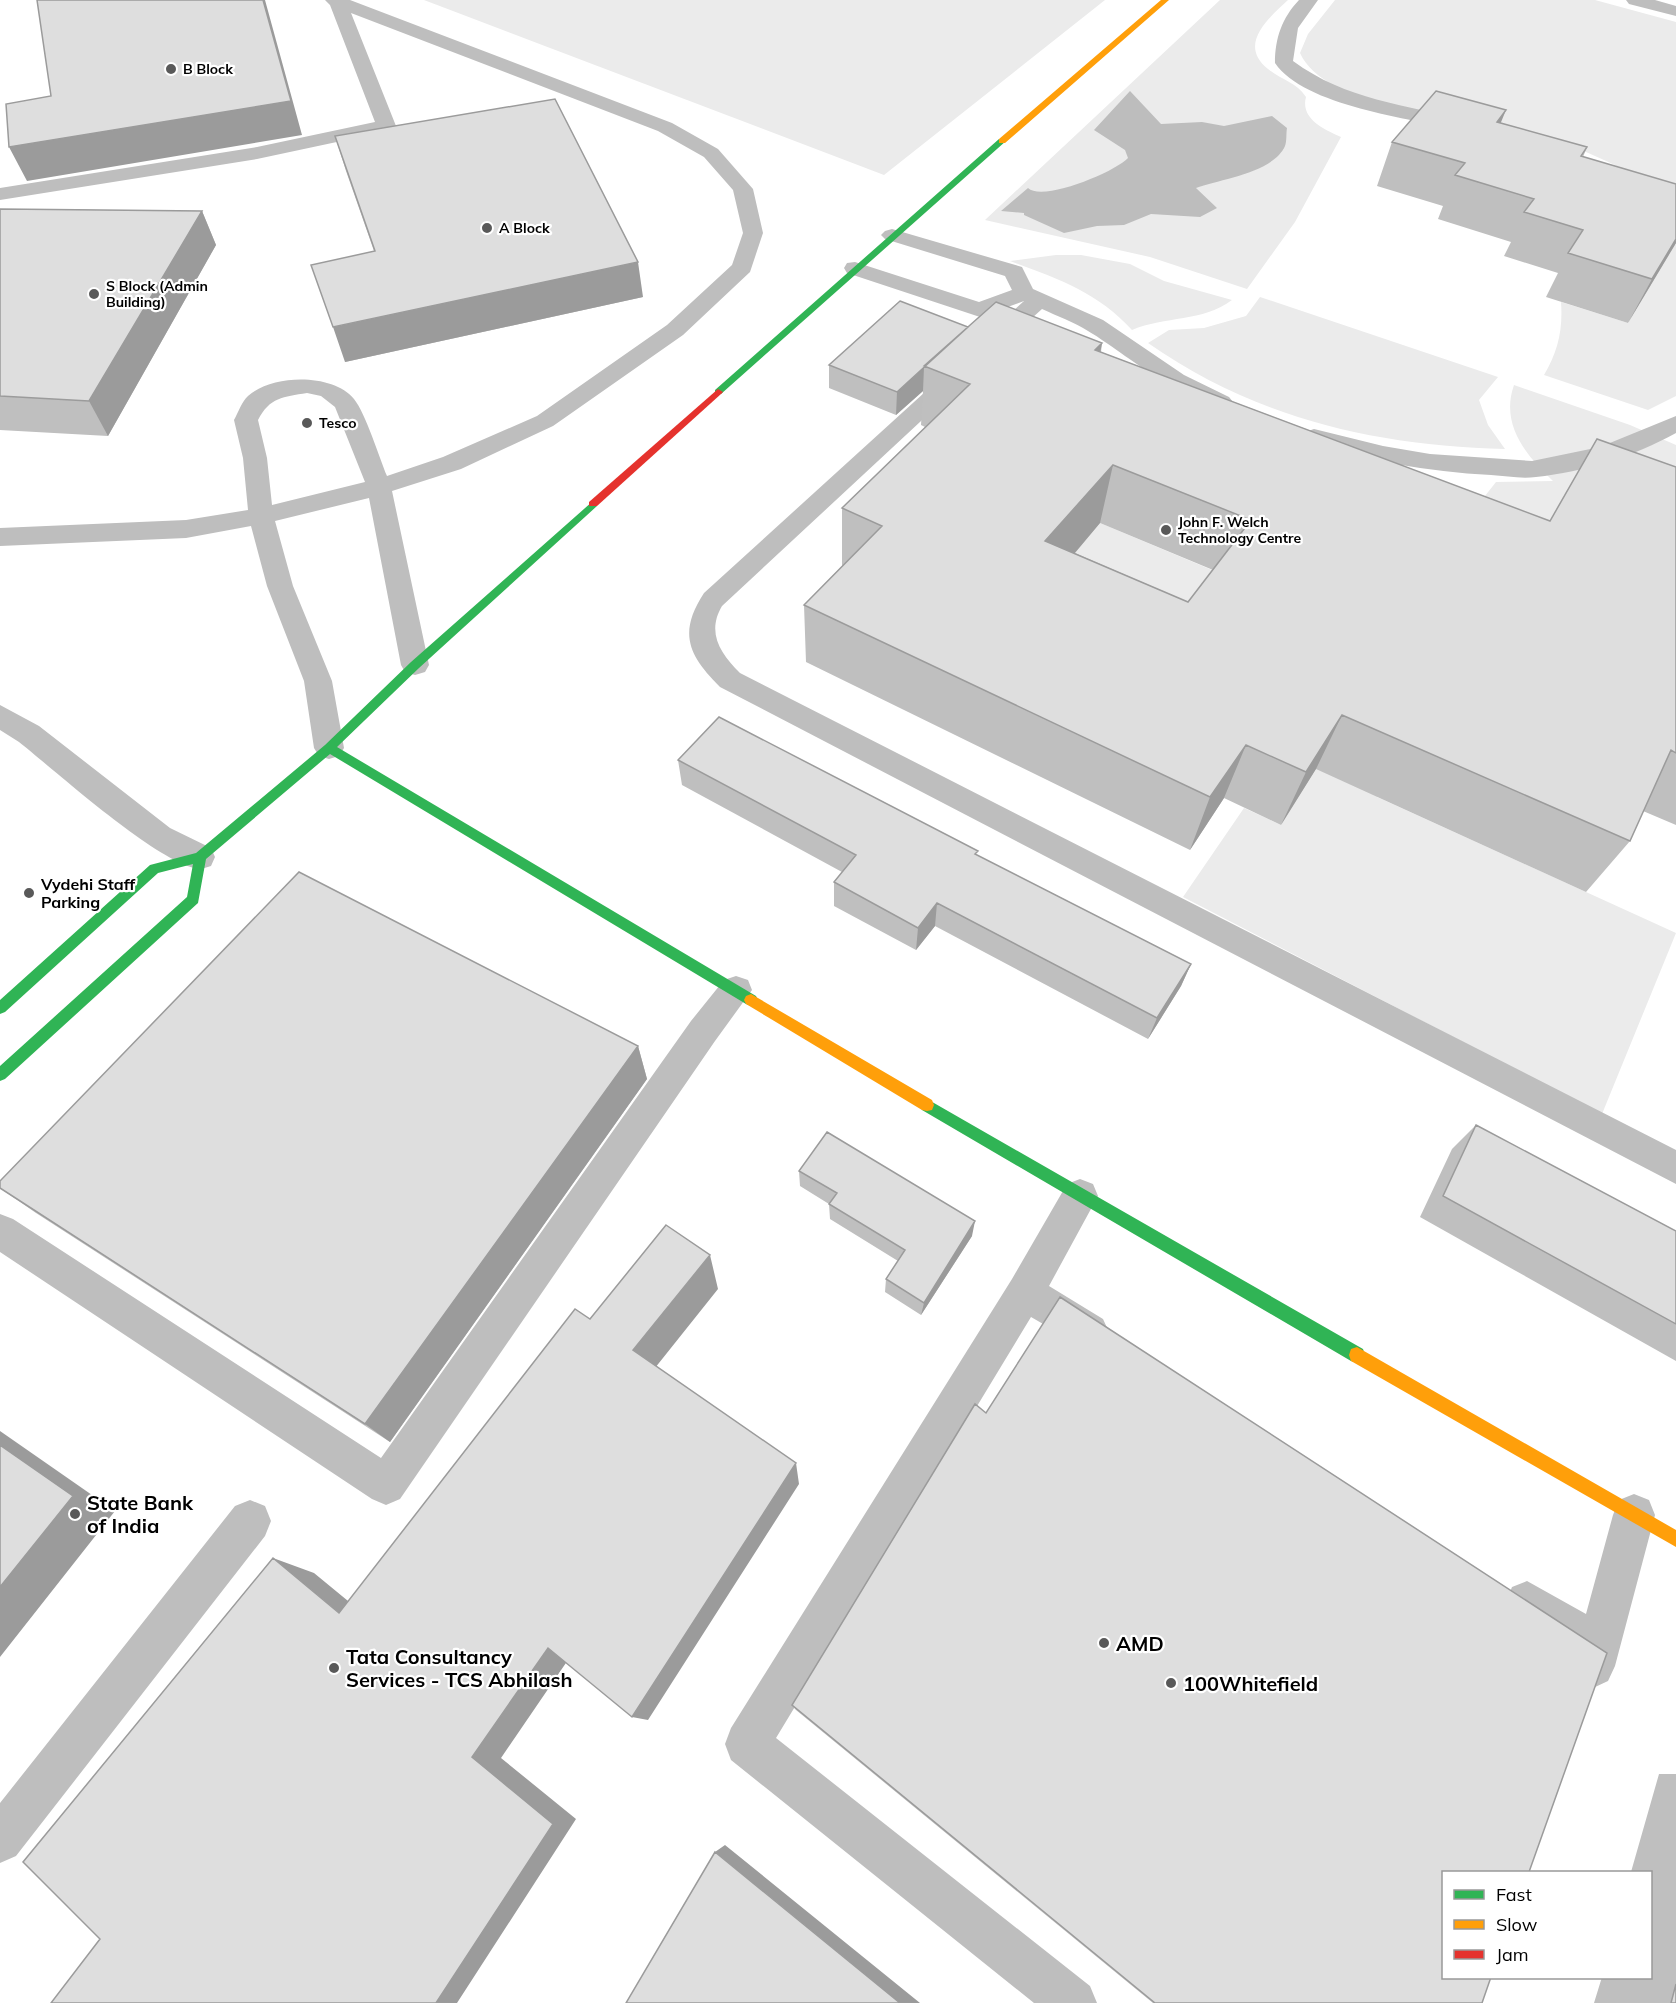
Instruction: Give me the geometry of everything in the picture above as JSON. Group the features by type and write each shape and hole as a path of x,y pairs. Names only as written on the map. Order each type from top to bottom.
{"street":[{"path":"0,1008 154,869 200,857 329,748 415,664 855,268 1165,0"},
{"path":"329,748 1080,1196 1676,1539"},
{"path":"0,1076 193,899 200,857"}],"lane":[{"path":"1309,0 1298,10 1287,33 1284,63 1294,72 1314,85 1357,103 1476,128"},
{"path":"1635,0 1676,11"},
{"path":"0,194 257,153 386,126 336,1"},
{"path":"0,537 186,529 261,516 379,487 452,463 545,421 675,330 742,267 753,233 743,189 711,153 665,126 336,1"},
{"path":"892,235 1014,272 1032,296 1095,325 1176,380 1238,410"},
{"path":"855,268 980,310 1032,296"},
{"path":"1032,296 741,576 714,597 701,623 701,639 711,661 730,680 1676,1168"},
{"path":"329,748 318,681 280,586 261,516 255,458 246,420 256,401 276,391 307,386 328,390 345,403 379,487 415,664"},
{"path":"1296,432 1354,448 1434,463 1535,469 1580,461 1621,449 1676,423"},
{"path":"0,716 29,734 159,836 200,857"},
{"path":"0,1232 386,1485 692,1046 735,990"},
{"path":"1073,2003 747,1744 1025,1292 1080,1196"},
{"path":"1025,1292 1116,1348"},
{"path":"1580,1703 1599,1647 1634,1515"},
{"path":"0,1840 250,1521"},
{"path":"1498,1585 1599,1647"}],"shaded area":[{"path":"424,0 1105,0 884,175"},
{"path":"1220,0 1288,0 1259,32 1255,50 1259,60 1268,69 1302,92 1306,97 1307,112 1315,123 1341,137 1295,222 1247,289 1150,257 985,220"},
{"path":"1335,0 1595,0 1676,22 1676,198 1618,166 1557,141 1377,103 1343,90 1317,74 1300,53 1308,34"},
{"path":"1130,91 1161,124 1202,122 1224,126 1272,116 1287,128 1285,146 1279,155 1258,169 1196,188 1217,208 1200,217 1151,214 1124,225 1097,226 1064,233 1024,213 1001,211 1028,188 1048,191 1079,184 1109,171 1128,158 1125,150 1094,130"},
{"path":"1676,243 1676,396 1648,410 1544,375 1558,340 1561,302 1628,323"},
{"path":"1056,255 1081,255 1130,264 1164,281 1232,300 1209,312 1157,322 1132,330 1091,296 1060,280 1010,261"},
{"path":"1260,297 1498,377 1479,400 1488,425 1505,449 1410,442 1318,423 1274,409 1231,391 1189,369 1148,343 1169,330 1204,328 1246,316"},
{"path":"1514,385 1630,425 1676,445 1676,539 1496,613 1443,549 1496,482 1553,481 1525,450 1513,426 1510,413"},
{"path":"1100,523 1231,578 1171,658 1036,599"},
{"path":"1361,698 1377,797 1676,933 1602,1114 1183,897 1244,808 1281,825"}],"building":[{"name":"B Block","path":"37,0 263,0 291,101 9,147 6,104 51,96"},
{"path":"1436,91 1506,110 1497,122 1587,147 1581,156 1676,184 1676,239 1652,279 1568,253 1583,230 1524,212 1534,199 1455,175 1465,163 1392,142"},
{"name":"A Block","path":"555,99 638,262 333,327 311,265 375,251 335,136"},
{"name":"S Block (Admin Building)","path":"0,209 202,211 89,401 0,396"},
{"path":"900,301 968,327 897,392 829,365"},
{"path":"996,302 1102,343 1095,350 1550,521 1597,439 1676,467 1676,753 1671,750 1630,841 1342,715 1306,772 1246,745 1210,797 804,605 882,526 842,508 970,384 924,366","holes":["1113,465 1251,520 1188,602 1045,541"]},
{"path":"719,717 978,851 975,854 1191,964 1157,1018 937,903 918,928 834,882 856,855 678,760"},
{"path":"299,872 638,1046 365,1424 0,1188 0,1181"},
{"path":"1476,1125 1676,1231 1676,1324 1443,1196"},
{"path":"827,1132 975,1221 924,1303 886,1279 905,1250 829,1204 837,1193 799,1171"},
{"name":"Tata Consultancy Services - TCS Abhilash","path":"666,1225 710,1255 633,1350 796,1463 632,1717 548,1648 472,1757 553,1824 436,2003 51,2003 100,1939 23,1862 273,1558 339,1613 575,1309 590,1319"},
{"name":"100Whitefield","path":"1060,1297 1607,1653 1529,1871 1442,1871 1442,1979 1490,1979 1482,2003 1155,2003 792,1705 975,1404 986,1413"},
{"path":"0,1445 73,1496 0,1587"},
{"path":"715,1852 900,2003 626,2003"},
{"path":"1676,1984 1676,2003 1671,2003"}],"traffic: fast":[{"path":"718,392 1002,141"},
{"path":"0,1008 154,869 200,857 329,748 415,665 593,504"},
{"path":"329,748 751,1000"},
{"path":"0,1075 193,899 200,857"},
{"path":"927,1105 1357,1355"}],"traffic: slow":[{"path":"1002,141 1165,0"},
{"path":"751,1000 927,1105"},
{"path":"1357,1355 1676,1539"}],"traffic: jam":[{"path":"593,504 718,392"}],"place":[{"name":"B Block","path":"171,69"},
{"name":"A Block","path":"487,228"},
{"name":"S Block (Admin Building)","path":"94,294"},
{"name":"Tesco","path":"307,423"},
{"name":"John F. Welch Technology Centre","path":"1166,530"},
{"name":"Vydehi Staff Parking","path":"29,893"},
{"name":"State Bank of India","path":"75,1514"},
{"name":"AMD","path":"1104,1643"},
{"name":"Tata Consultancy Services - TCS Abhilash","path":"334,1668"},
{"name":"100Whitefield","path":"1171,1683"}]}
